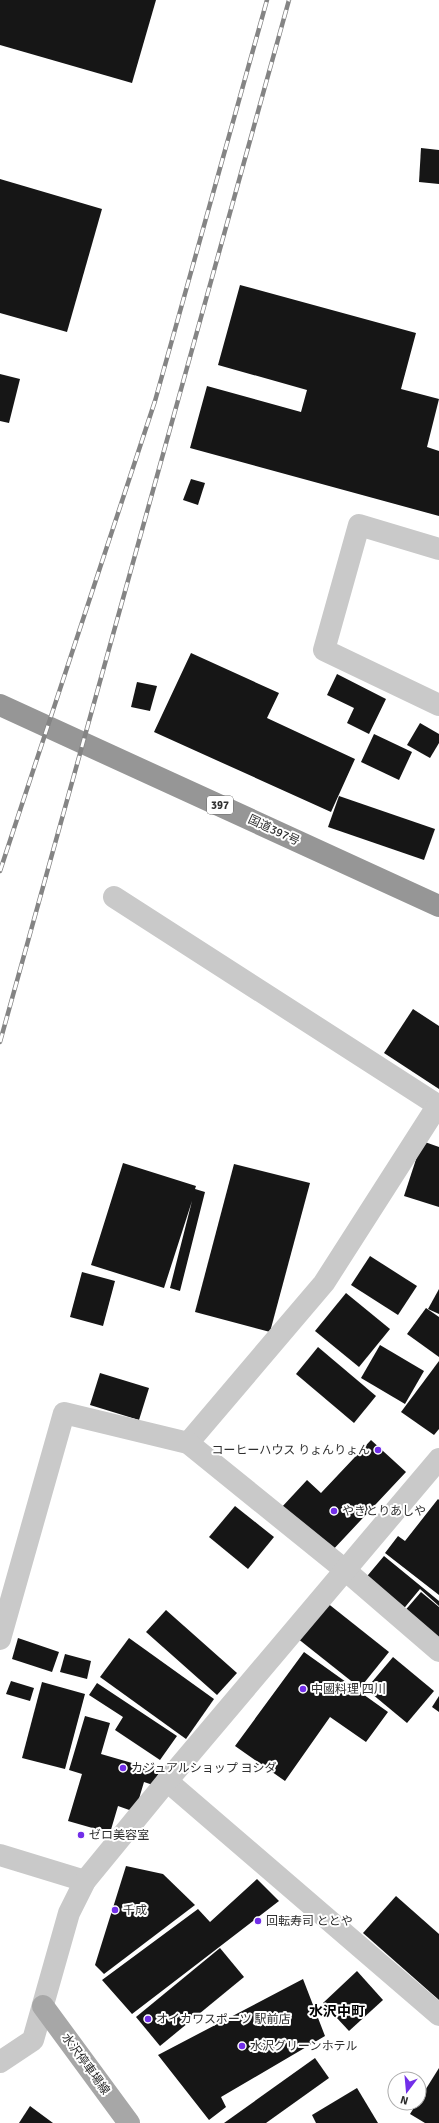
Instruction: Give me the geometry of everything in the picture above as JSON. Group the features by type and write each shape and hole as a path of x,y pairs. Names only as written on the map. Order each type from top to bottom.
{"highway":[{"name":"国道397号","path":"0,705 439,906"}],"main road":[{"name":"水沢停車場線","path":"43,2006 129,2123"}],"street":[{"path":"439,548 359,525 324,650 439,705"},
{"path":"114,897 438,1106 324,1283 188,1444"},
{"path":"0,1639 64,1413 188,1444 345,1570 439,1652"},
{"path":"0,2062 34,2040 69,1913 85,1881 167,1781 439,1459"},
{"path":"167,1781 439,2015"},
{"path":"0,1855 85,1881"}],"building":[{"path":"0,0 156,0 132,83 0,45"},
{"path":"421,148 439,150 439,184 419,182"},
{"path":"0,179 102,209 67,332 0,313"},
{"path":"240,285 416,333 401,389 439,399 427,447 439,451 439,516 190,448 207,386 301,412 307,390 218,365"},
{"path":"0,374 20,379 9,423 0,421"},
{"path":"191,479 205,483 198,505 183,500"},
{"path":"191,653 279,693 267,718 355,759 331,812 154,732"},
{"path":"337,674 386,699 369,734 347,723 354,708 327,695"},
{"path":"137,682 157,686 150,711 131,707"},
{"path":"420,723 439,734 439,743 430,758 407,745"},
{"path":"374,734 412,752 399,780 361,762"},
{"path":"339,796 435,829 424,860 328,827"},
{"path":"413,1009 439,1026 439,1089 384,1053"},
{"path":"422,1141 439,1147 439,1207 404,1196"},
{"path":"123,1163 196,1186 195,1189 205,1192 180,1291 170,1288 192,1201 164,1288 91,1265"},
{"path":"234,1164 310,1183 270,1332 195,1312"},
{"path":"370,1256 417,1286 398,1315 351,1285"},
{"path":"82,1272 115,1281 103,1326 70,1317"},
{"path":"439,1289 439,1314 428,1309"},
{"path":"346,1293 390,1329 359,1367 315,1331"},
{"path":"426,1308 439,1317 439,1357 407,1334"},
{"path":"380,1345 424,1371 405,1404 361,1378"},
{"path":"318,1347 376,1396 354,1423 296,1374"},
{"path":"439,1361 439,1429 434,1435 401,1412"},
{"path":"100,1373 149,1388 139,1420 90,1405"},
{"path":"371,1440 406,1472 330,1553 281,1508 307,1480 321,1493"},
{"path":"438,1499 439,1595 385,1553 398,1536 405,1541"},
{"path":"235,1506 274,1537 248,1569 209,1537"},
{"path":"384,1556 439,1601 439,1606 420,1589 401,1612 363,1581"},
{"path":"421,1592 439,1607 439,1644 402,1614"},
{"path":"326,1602 389,1652 360,1688 297,1638"},
{"path":"166,1610 237,1673 217,1695 146,1632"},
{"path":"18,1638 59,1652 52,1672 12,1659"},
{"path":"129,1638 214,1699 186,1739 100,1677"},
{"path":"304,1652 388,1712 366,1742 330,1717 285,1781 235,1746"},
{"path":"65,1654 91,1661 87,1679 60,1672"},
{"path":"393,1657 434,1691 407,1723 366,1689"},
{"path":"11,1681 34,1688 30,1701 6,1694"},
{"path":"42,1682 85,1694 65,1769 22,1758"},
{"path":"97,1683 177,1736 160,1760 115,1730 123,1717 89,1695"},
{"path":"439,1696 439,1712 432,1707"},
{"path":"85,1716 110,1723 101,1754 163,1772 159,1787 144,1782 135,1812 118,1806 110,1833 68,1821 82,1774 69,1770"},
{"path":"126,1866 163,1874 195,1905 104,1974 95,1965"},
{"path":"257,1879 279,1901 132,2014 102,1980 198,1909 210,1922"},
{"path":"396,1896 439,1934 439,2000 363,1933"},
{"path":"220,1948 244,1977 160,2046 136,2017"},
{"path":"357,1971 383,2000 349,2031 323,2003"},
{"name":"水沢グリーンホテル","path":"303,1979 325,2036 221,2097 226,2107 209,2120 158,2055"},
{"path":"315,2058 329,2078 266,2123 224,2123"},
{"path":"439,2068 439,2123 425,2123 410,2114 412,2111 427,2111 427,2087"},
{"path":"357,2088 378,2123 316,2123 312,2115"},
{"path":"30,2106 53,2123 19,2123"}],"railway":[{"path":"0,871 155,401 267,0"},
{"path":"0,1042 289,0"}],"place":[{"name":"コーヒーハウス りょんりょん","path":"378,1450"},
{"name":"やきとりあしや","path":"334,1511"},
{"name":"中國料理 四川","path":"303,1689"},
{"name":"カジュアルショップ ヨシダ","path":"123,1768"},
{"name":"ゼロ美容室","path":"81,1835"},
{"name":"千成","path":"115,1910"},
{"name":"回転寿司 ととや","path":"258,1921"},
{"name":"オイカワスポーツ 駅前店","path":"148,2019"},
{"name":"水沢グリーンホテル","path":"242,2046"}],"district":[{"name":"水沢中町","path":"337,2011"}]}
